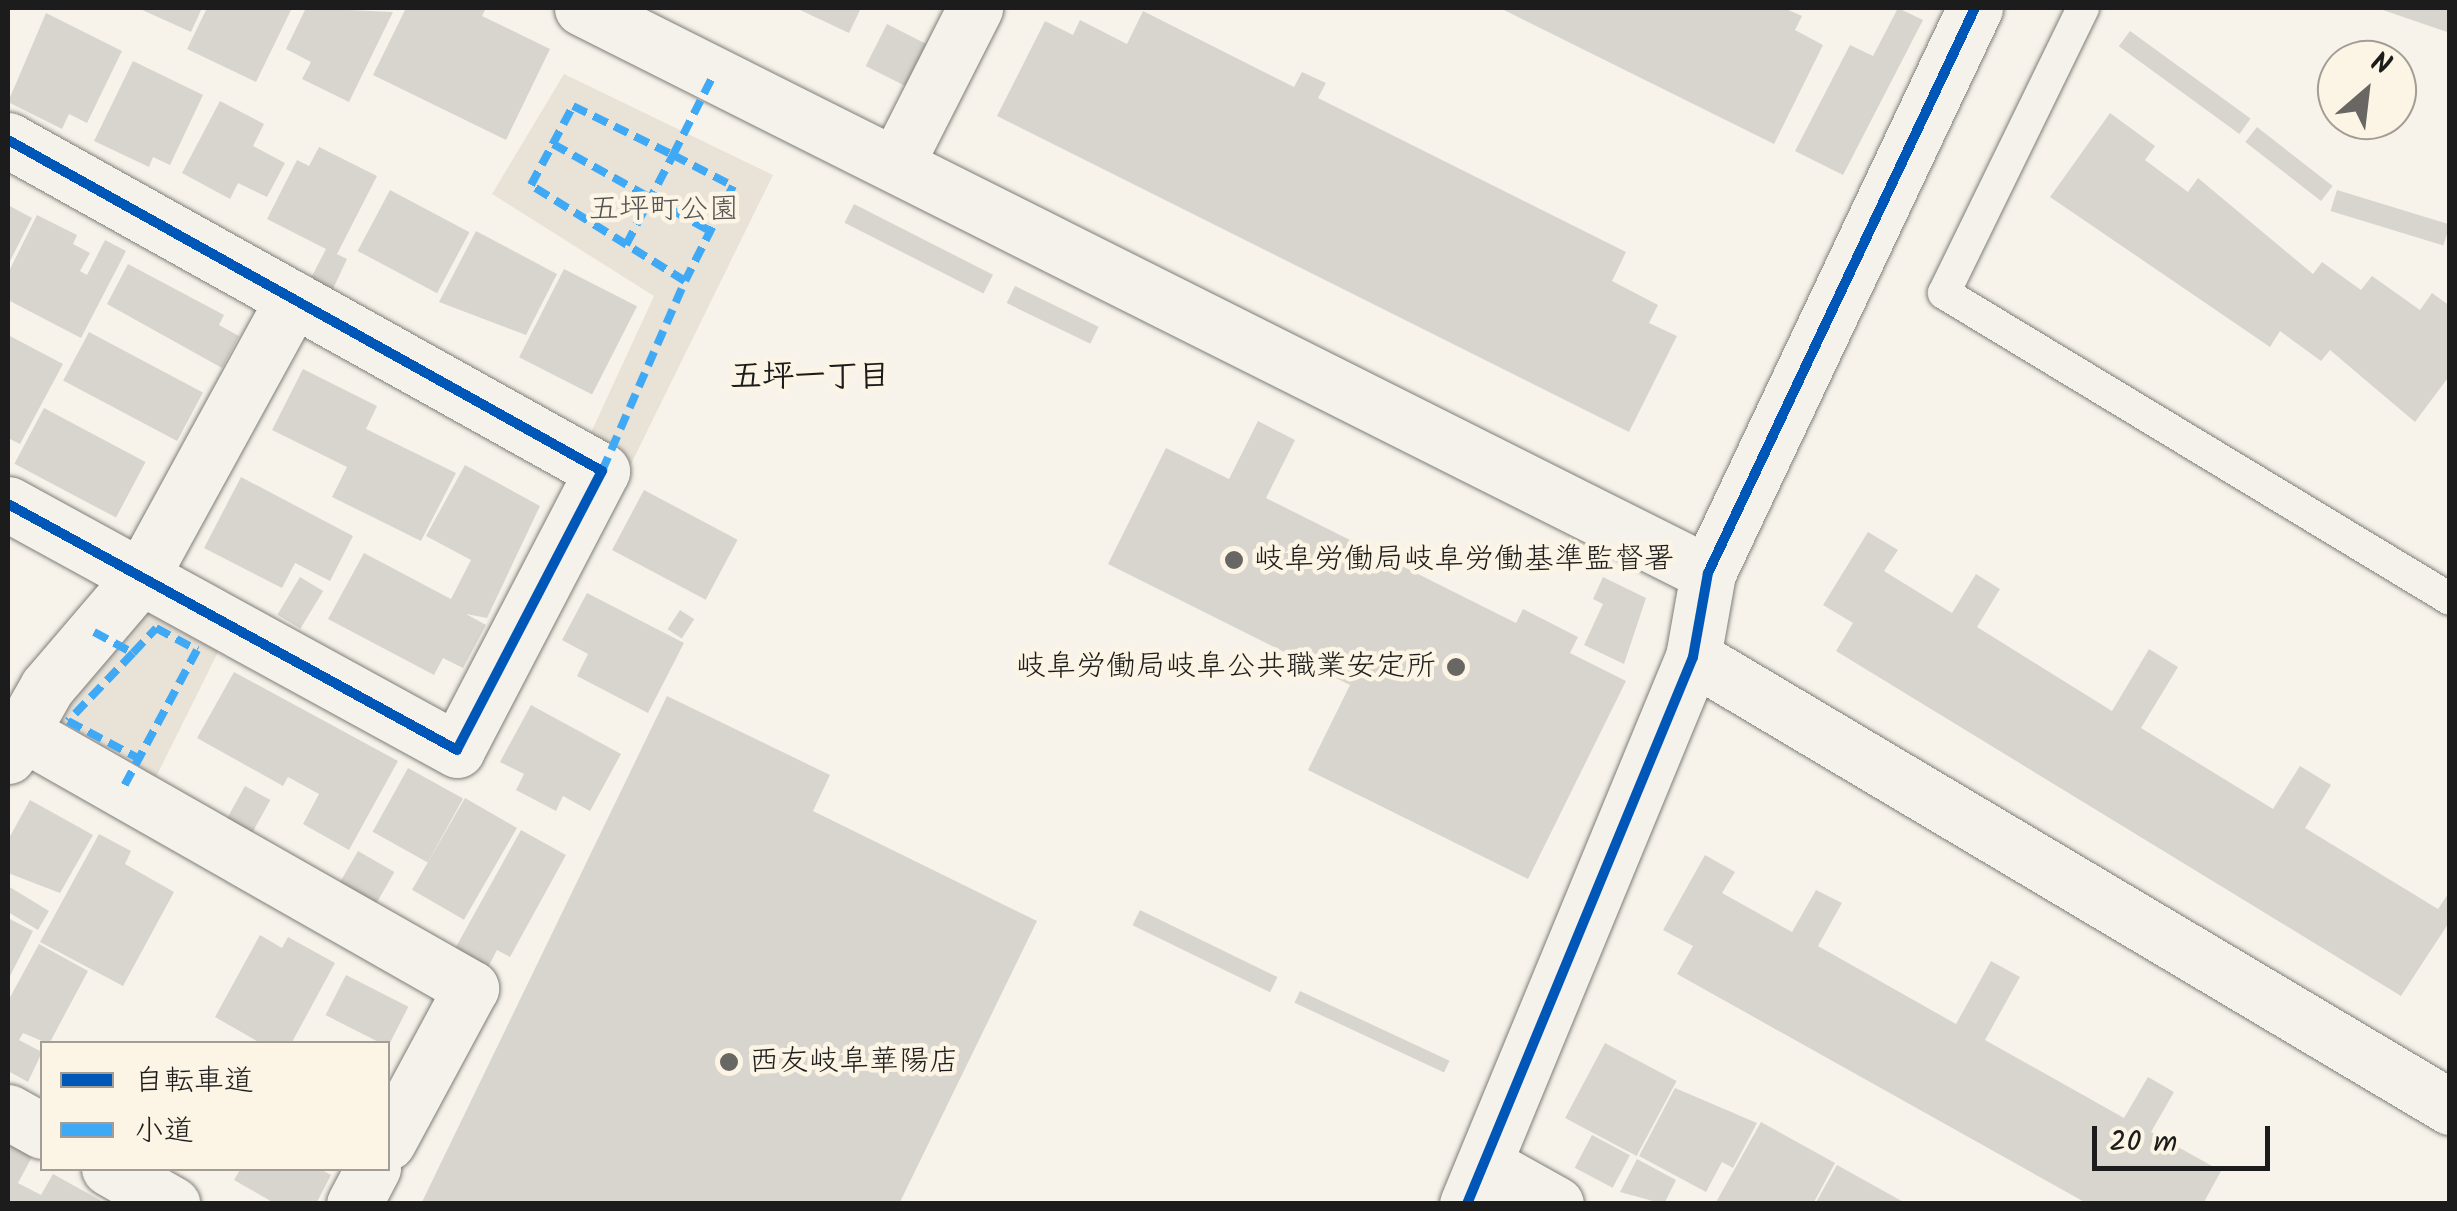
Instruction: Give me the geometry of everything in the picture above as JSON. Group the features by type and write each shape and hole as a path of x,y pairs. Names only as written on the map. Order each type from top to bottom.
{"street":[{"path":"582,8 897,162 1708,573"},
{"path":"897,162 974,8"},
{"path":"1556,1204 1476,1184 1693,657 1708,573 1975,8"},
{"path":"8,140 602,471 458,750 8,504"},
{"path":"293,299 141,577 47,686 14,744 472,988 390,1138"},
{"path":"1693,657 2450,1106"},
{"path":"8,1112 40,1130"},
{"path":"114,1171 172,1204"},
{"path":"354,1204 371,1171"}],"lane":[{"path":"2083,8 1944,293 2450,599"}],"green space":[{"name":"五坪町公園","path":"564,74 773,175 631,464 588,439 654,296 492,194"},
{"path":"149,603 222,644 153,783 50,726"}],"building":[{"path":"138,8 202,8 191,32"},
{"path":"207,8 292,8 256,82 187,49"},
{"path":"306,8 393,12 349,102 302,79 311,62 286,49"},
{"path":"406,8 486,8 482,16 550,49 506,140 373,75"},
{"path":"796,8 861,8 849,33"},
{"path":"1500,8 1784,8 1802,16 1795,30 1823,45 1774,144"},
{"path":"1898,8 1923,20 1843,175 1795,151 1850,45 1873,56"},
{"path":"2377,8 2450,8 2450,33"},
{"path":"1143,11 1294,87 1302,72 1326,83 1318,98 1626,252 1612,281 1658,305 1649,323 1677,336 1629,432 997,116 1045,21 1073,35 1080,20 1127,44"},
{"path":"46,13 122,51 87,123 69,114 62,129 8,102"},
{"path":"887,24 926,44 905,86 866,66"},
{"path":"2130,31 2251,119 2239,134 2119,46"},
{"path":"133,61 203,95 170,165 153,157 149,167 94,141"},
{"path":"220,101 264,124 253,146 285,163 267,197 238,183 230,199 182,173"},
{"path":"2110,113 2155,146 2145,160 2188,192 2198,178 2313,274 2322,262 2361,290 2372,276 2420,310 2432,293 2450,306 2450,375 2415,422 2330,350 2321,361 2280,331 2270,347 2050,197"},
{"path":"2257,127 2333,186 2321,201 2245,142"},
{"path":"319,147 377,176 337,254 347,259 332,291 310,280 326,249 267,219 297,160 309,166"},
{"path":"390,190 469,232 437,293 358,251"},
{"path":"2337,190 2450,224 2443,246 2331,211"},
{"path":"854,204 993,275 983,294 844,223"},
{"path":"8,205 32,218 8,265"},
{"path":"37,215 77,235 73,244 90,253 80,271 87,275 105,240 126,251 81,338 8,300 8,273"},
{"path":"476,231 557,274 526,335 439,302"},
{"path":"128,264 224,315 219,325 239,336 222,368 107,304"},
{"path":"564,269 637,306 592,394 519,357"},
{"path":"1015,286 1099,327 1090,344 1007,303"},
{"path":"89,332 203,393 177,441 63,381"},
{"path":"8,335 63,364 20,444 8,438"},
{"path":"303,369 377,406 366,429 456,473 421,541 332,497 347,467 272,430"},
{"path":"44,408 146,462 116,518 14,464"},
{"name":"岐阜労働局岐阜公共職業安定所","path":"1258,421 1295,440 1266,498 1516,623 1523,609 1578,637 1570,653 1626,681 1528,879 1308,770 1350,685 1108,564 1166,448 1229,479"},
{"path":"465,465 540,506 487,618 466,614 486,625 463,668 443,658 434,675 328,619 364,553 451,599 471,560 426,536"},
{"path":"241,477 353,536 330,581 295,563 282,588 204,548"},
{"path":"644,490 738,540 706,600 612,550"},
{"path":"1868,532 1898,550 1884,571 1952,613 1976,574 2000,589 1977,627 2112,711 2149,649 2178,667 2141,728 2273,809 2300,766 2331,785 2305,828 2438,909 2450,891 2450,921 2401,996 1836,651 1853,623 1823,605"},
{"path":"300,577 323,591 300,629 277,615"},
{"path":"1603,577 1646,598 1624,664 1584,645 1603,604 1593,599"},
{"path":"587,593 684,643 648,713 577,676 588,654 562,640"},
{"path":"680,610 694,619 682,639 667,629"},
{"path":"234,672 398,761 349,850 303,824 319,794 288,777 283,786 197,738"},
{"name":"西友岐阜華陽店","path":"667,696 830,775 813,811 1037,921 899,1204 421,1204"},
{"path":"531,705 621,754 590,811 563,796 556,811 516,790 524,774 500,762"},
{"path":"408,768 463,799 428,862 373,832"},
{"path":"245,786 270,800 249,839 223,825"},
{"path":"465,798 517,828 464,920 412,890"},
{"path":"30,800 93,835 60,893 8,873 8,840"},
{"path":"521,830 566,855 510,957 497,950 485,973 452,954"},
{"path":"99,834 131,851 125,864 174,892 123,986 40,942"},
{"path":"358,851 394,872 374,907 338,886"},
{"path":"1705,855 1735,872 1722,893 1792,932 1816,890 1842,903 1818,946 1956,1024 1991,961 2020,977 1985,1040 2124,1118 2148,1077 2174,1092 2151,1132 2221,1171 2203,1204 2088,1204 1677,974 1693,946 1663,930"},
{"path":"8,886 49,911 38,930 8,912"},
{"path":"1140,910 1278,977 1270,992 1133,925"},
{"path":"8,918 33,931 8,980"},
{"path":"260,935 282,948 288,937 335,963 293,1041 257,1041 215,1017"},
{"path":"39,944 88,971 51,1041 23,1033 19,1040 40,1051 28,1082 8,1071 8,1001"},
{"path":"346,975 408,1007 390,1043 376,1041 326,1015"},
{"path":"1300,991 1450,1061 1444,1073 1295,1003"},
{"path":"1605,1043 1677,1081 1637,1156 1565,1118"},
{"path":"1675,1088 1757,1123 1733,1168 1722,1162 1706,1192 1639,1156"},
{"path":"1761,1122 1835,1163 1813,1204 1715,1204"},
{"path":"1592,1135 1630,1155 1613,1188 1575,1168"},
{"path":"8,1144 32,1157 18,1183 41,1195 53,1174 107,1204 8,1204"},
{"path":"1637,1159 1676,1180 1664,1204 1620,1192"},
{"path":"1837,1165 1907,1204 1815,1204"},
{"path":"239,1171 324,1171 331,1175 316,1204 276,1204 234,1180"}],"marked path":[{"path":"602,471 685,281 531,185 573,106 673,155 714,74"},
{"path":"553,144 710,231"},
{"path":"626,245 673,155 733,186 685,281"},
{"path":"94,632 133,653 156,628 197,650 122,790"},
{"path":"133,653 68,721 138,758"}],"cycle path":[{"path":"1467,1204 1693,657 1708,573 1975,8"},
{"path":"8,140 602,471 457,750 8,504"}],"place":[{"name":"岐阜労働局岐阜労働基準監督署","path":"1234,560"},
{"name":"岐阜労働局岐阜公共職業安定所","path":"1456,667"},
{"name":"西友岐阜華陽店","path":"729,1062"}],"district":[{"name":"五坪一丁目","path":"810,378"}]}
